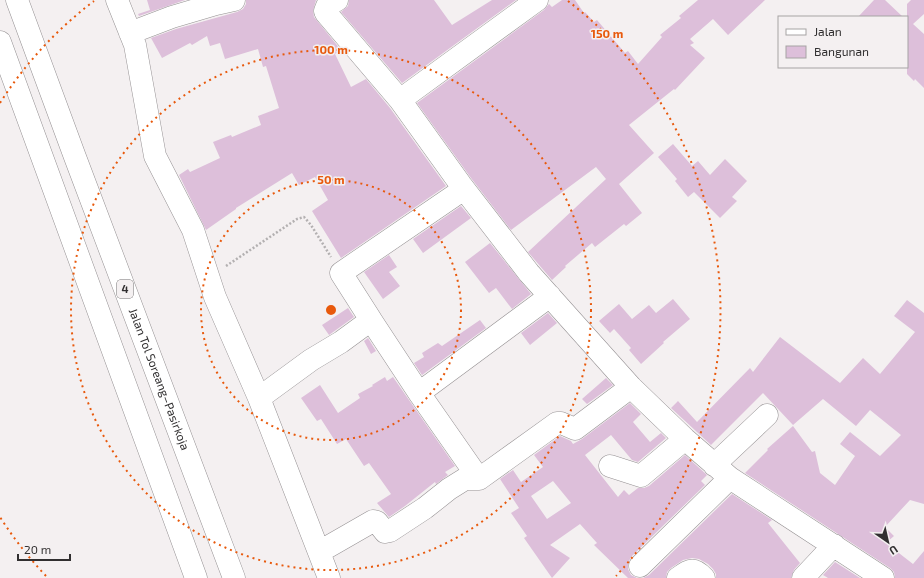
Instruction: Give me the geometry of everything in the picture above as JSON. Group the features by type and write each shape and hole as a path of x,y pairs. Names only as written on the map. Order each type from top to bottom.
{"main road":[{"name":"Jalan Tol Soreang–Pasirkoja","path":"17,0 77,165 234,578"},
{"path":"117,0 135,45 155,156 192,230 215,297 259,398 329,578"},
{"path":"130,33 172,17 234,0"},
{"path":"400,100 537,0"},
{"path":"326,4 400,100 464,189 529,273 631,387 684,439 722,471 883,578"},
{"path":"0,42 196,578"},
{"path":"464,189 341,273 419,393 479,479"},
{"path":"419,393 550,296"},
{"path":"259,398 311,360 371,320"},
{"path":"319,552 372,520 377,522 385,532 390,531 465,479 479,479 557,423 561,423 575,429 631,387"},
{"path":"640,566 722,471 767,415"},
{"path":"610,466 639,476 643,475 684,439"},
{"path":"809,576 834,545"},
{"path":"678,578 688,571 694,570 704,578"}],"path":[{"path":"209,277 297,219 304,217 311,225 341,273"}],"building":[{"path":"147,0 185,0 139,16 138,14 150,10"},
{"path":"246,0 316,0 313,11 314,17 341,50 335,54 351,87 366,79 390,108 446,186 341,258 312,211 328,200 315,177 299,185 292,173 236,208 206,230 179,175 188,169 190,172 220,158 213,142 231,135 232,137 261,125 258,116 279,108 266,66 263,67 258,49 225,59 220,43 210,46 207,36 192,45 190,43 162,58 151,38 176,29 237,12 243,9 246,4"},
{"path":"349,0 434,0 452,25 492,0 516,0 402,83 341,12 348,6"},
{"path":"562,0 575,0 584,13 585,12 594,22 597,20 625,53 628,51 638,64 662,37 660,35 681,18 679,16 698,0 765,0 728,35 713,19 690,39 694,43 690,45 705,58 675,90 674,89 629,125 654,153 619,184 642,213 626,226 624,224 595,247 592,243 565,266 566,267 552,280 528,252 606,179 596,167 511,230 471,178 417,103 544,10 549,4 552,7"},
{"path":"874,0 885,0 902,16 859,16"},
{"path":"911,0 924,0 924,14 913,24 924,34 924,88 915,79 914,81 907,74 907,4"},
{"path":"673,144 692,166 698,161 710,175 725,159 747,181 732,197 737,201 720,218 694,192 688,197 675,181 677,179 658,157"},
{"path":"461,206 471,218 423,253 413,239"},
{"path":"490,243 531,294 512,309 496,288 489,293 465,262"},
{"path":"389,255 397,267 389,272 400,286 383,299 364,272"},
{"path":"673,299 690,319 663,342 664,343 641,364 629,350 631,348 614,329 610,333 599,321 619,304 632,319 649,305 656,313"},
{"path":"907,300 924,313 924,504 910,500 885,527 894,536 886,543 913,564 924,551 924,578 895,578 894,572 890,568 745,473 768,450 767,449 793,426 812,452 815,451 820,473 835,485 855,456 840,444 850,432 880,456 901,435 870,410 856,426 823,399 793,425 763,393 711,445 671,408 678,401 697,422 750,368 753,372 780,337 840,383 863,358 880,374 915,332 894,316"},
{"path":"348,308 354,317 329,335 322,325"},
{"path":"548,313 557,323 530,345 521,333"},
{"path":"480,320 486,328 422,375 414,363 424,357 422,353 438,343 442,346"},
{"path":"368,338 376,351 371,354 364,341"},
{"path":"385,377 387,381 393,377 455,466 445,472 448,475 436,484 435,482 389,517 377,503 391,494 369,463 364,466 346,439 337,444 321,419 317,421 301,398 320,385 338,413 360,398 358,394 373,386 372,385"},
{"path":"606,378 613,385 587,404 582,399"},
{"path":"630,403 641,414 633,422 650,442 661,433 666,438 638,462 632,460 611,435 585,455 618,497 624,490 629,495 638,488 649,486 685,455 707,475 701,481 705,485 631,557 628,563 628,569 631,575 637,578 628,578 594,545 597,543 580,524 550,545 570,558 552,578 524,538 527,536 511,513 519,508 500,479 513,470 521,482 543,467 534,455 560,436 571,441 573,444","holes":["553,481 571,503 547,519 531,496"]},
{"path":"732,494 772,520 768,523 800,563 794,570 791,578 716,578 716,574 708,564 699,559 692,558 683,560 671,568 667,572 666,578 643,578 649,575"},
{"path":"835,562 860,578 828,578 823,575"}]}
